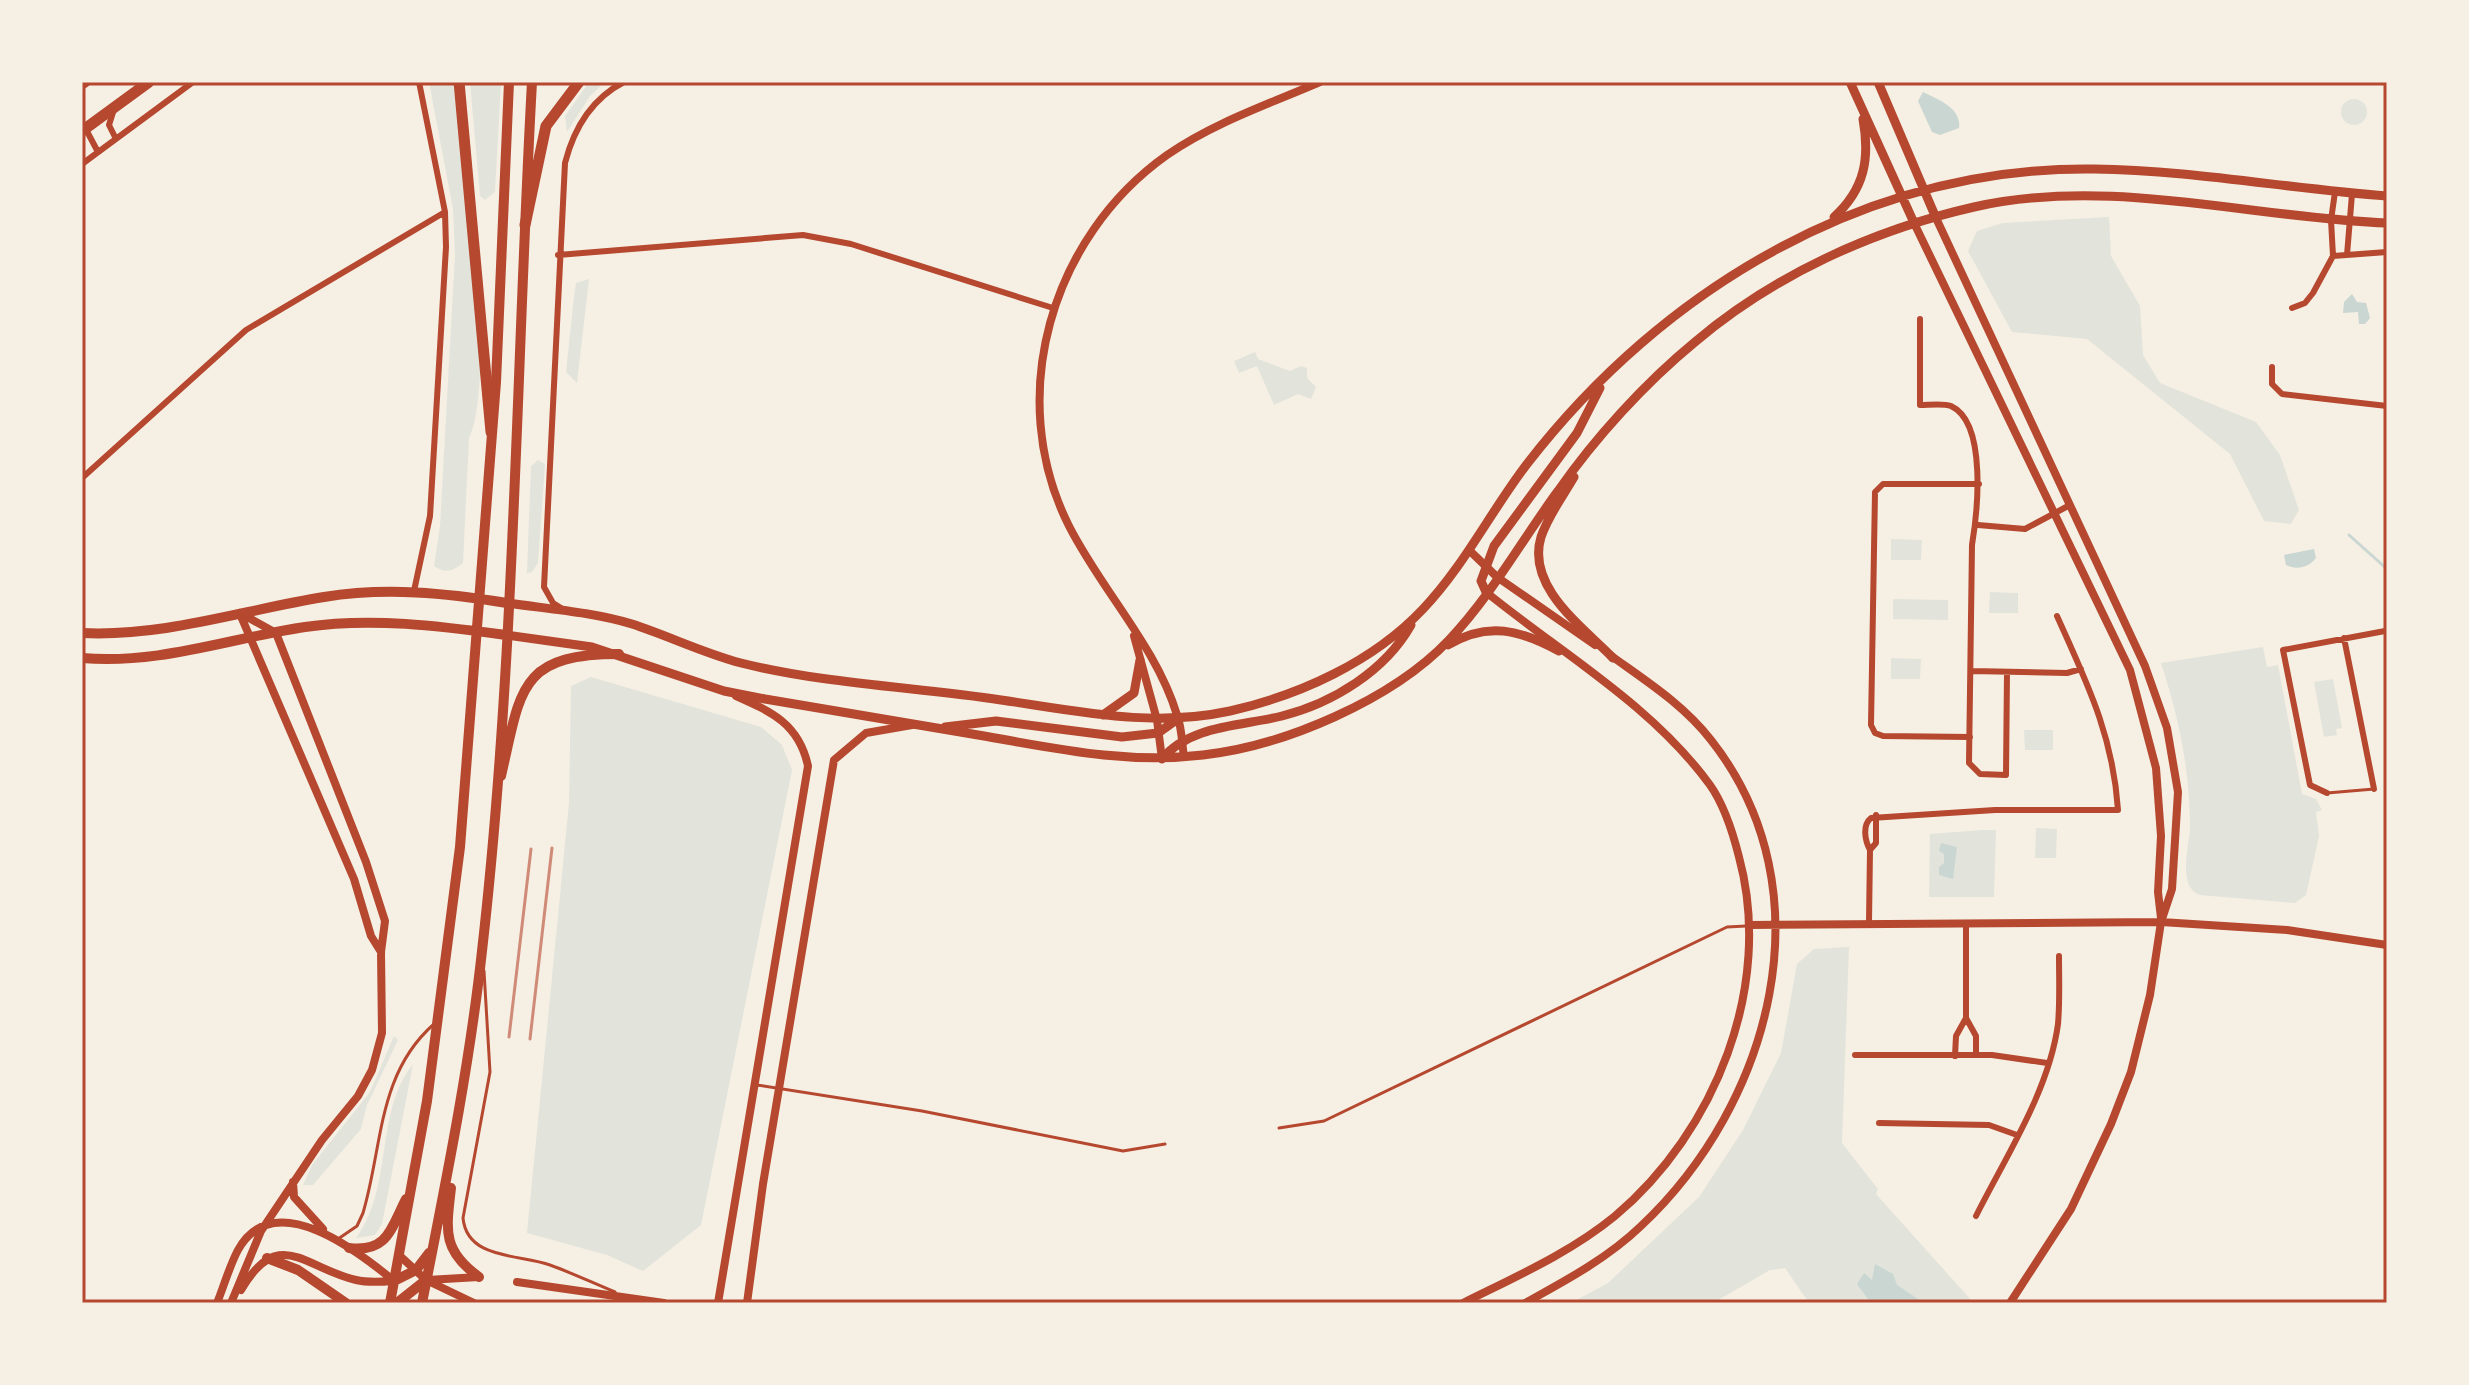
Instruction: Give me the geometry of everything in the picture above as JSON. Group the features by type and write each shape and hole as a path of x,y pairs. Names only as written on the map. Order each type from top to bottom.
{"highway":[{"path":"83,127 149,82"},
{"path":"459,82 491,432"},
{"path":"525,225 546,126 579,82"}],"main road":[{"path":"390,1303 439,1019 460,847 491,432 509,82"},
{"path":"479,1277 453,1254 448,1239 459,1122 482,950 495,805 519,419 532,82"},
{"path":"1850,82 1915,225"},
{"path":"1878,82 1936,218"},
{"path":"1826,224 1850,199 1863,175 1867,149 1860,104"},
{"path":"1162,759 1181,741 1286,715 1333,696 1381,666 1549,437 1643,340 1705,293 1767,254 1826,224 1924,189 1995,175 2093,169 2387,196"},
{"path":"1435,653 1486,592 1588,453 1677,358 1751,299 1832,255 1936,218 1999,202 2090,196 2387,223"},
{"path":"1486,592 1481,581 1494,546 1577,433 1605,378"},
{"path":"1588,453 1542,536 1540,566 1545,582 1562,606 1613,658"},
{"path":"82,633 150,632 327,596 414,591 568,611 626,623 716,655 781,671 1157,720 1238,709 1298,690 1362,657 1416,616"},
{"path":"82,658 134,660 306,627 365,624 475,631 619,654 724,691 1104,757 1162,759 1245,748 1310,728 1339,715 1470,633 1489,629 1523,633 1559,651"},
{"path":"495,805 513,724 528,682 559,659 579,654 619,654"},
{"path":"1103,715 1134,693 1140,660"},
{"path":"938,728 996,721 1122,737 1158,733 1179,718"},
{"path":"422,1303 459,1122"},
{"path":"349,1248 367,1250 378,1245 389,1234 411,1190"},
{"path":"394,1281 415,1270 433,1247"},
{"path":"267,1258 298,1270 346,1303"},
{"path":"394,1281 400,1302 426,1280"}],"street":[{"path":"82,164 193,82"},
{"path":"414,591 430,516 446,247 445,212 419,82"},
{"path":"568,611 553,603 544,587 558,255 565,163 570,145 597,101 624,82"},
{"path":"1184,757 1179,718 1153,659 1132,631 1078,543 1061,508 1049,472 1042,438 1039,387 1053,308 1090,232 1124,191 1147,170 1195,138 1320,82"},
{"path":"116,139 109,125 118,103"},
{"path":"83,127 98,152"},
{"path":"2292,308 2305,303 2313,293 2333,256 2331,220 2335,192"},
{"path":"2347,255 2352,194"},
{"path":"82,478 246,330 445,212"},
{"path":"1936,218 2145,666 2173,757 2178,792 2177,857 2172,889 2161,922 2150,995 2131,1072 2111,1124 2071,1209 2010,1303"},
{"path":"1915,225 2130,670 2142,705 2160,806 2158,892 2161,922"},
{"path":"558,255 803,235 850,244 1053,308"},
{"path":"2333,256 2387,252"},
{"path":"1920,319 1920,405 1950,406 1961,415 1974,447 1979,484 1978,525 1972,545 1969,763 1975,773 2006,775 2007,672"},
{"path":"2272,367 2272,384 2282,394 2387,406"},
{"path":"1970,737 1883,736 1875,733 1871,725 1875,492 1883,484 1979,484"},
{"path":"1978,525 2025,529 2068,506"},
{"path":"1469,550 1497,577 1672,699 1723,756 1760,832 1772,880 1776,924 1772,974 1758,1044 1735,1103 1719,1130 1680,1186 1638,1229 1582,1270 1525,1303"},
{"path":"1463,1303 1569,1248 1615,1216 1650,1182 1683,1140 1723,1069 1736,1028 1746,986 1749,925 1745,878 1731,827 1712,787 1668,734 1486,592"},
{"path":"233,1303 261,1231 293,1181 358,1096 372,1070 382,1033 381,952 385,921 380,900 276,633 240,613"},
{"path":"240,613 354,879 371,936 381,952"},
{"path":"1869,922 1870,850 1866,843 1866,827 1867,821 1876,815 2118,810 2109,742 2098,704 2057,616"},
{"path":"1132,631 1157,720 1162,759"},
{"path":"2327,793 2310,785 2283,650 2385,631"},
{"path":"2344,638 2374,789"},
{"path":"1972,671 2067,673 2081,669"},
{"path":"718,1303 808,766 801,741 787,722 724,691"},
{"path":"747,1303 834,760 842,750 866,733 919,724"},
{"path":"1749,925 2161,922 2287,930 2387,945"},
{"path":"1966,923 1966,1018 1976,1036 1976,1055"},
{"path":"1976,1216 2017,1135 2047,1063 2058,1023 2059,956"},
{"path":"1955,1056 1956,1036 1966,1018"},
{"path":"1855,1055 2027,1057 2047,1063"},
{"path":"1879,1123 1989,1125 2017,1135"},
{"path":"293,1181 294,1197 326,1232"},
{"path":"217,1303 239,1248 261,1231 294,1223 326,1232 394,1281"},
{"path":"233,1303 251,1273 267,1258 290,1254 358,1281 394,1281"},
{"path":"400,1256 426,1280 474,1303"},
{"path":"426,1280 479,1277"},
{"path":"517,1282 664,1303"}],"lane":[{"path":"2327,793 2374,789"},
{"path":"1279,1128 1324,1121 1727,927 1749,925"},
{"path":"482,950 492,1052 463,1218 464,1230 469,1239 490,1250 547,1264 622,1295"},
{"path":"338,1239 357,1226 363,1213 388,1093 401,1063 420,1036 439,1019"},
{"path":"753,1084 922,1111 1123,1151 1165,1144"}],"shaded area":[{"path":"429,82 453,82 470,212 479,318 480,367 477,408 469,438 463,563 445,571 434,566 440,526 455,255 453,209"},
{"path":"470,82 501,82 495,192 485,200 480,196"},
{"path":"589,82 605,82 590,96 567,132 565,116"},
{"path":"1923,92 1953,110 1959,128 1940,135 1932,132 1918,101"},
{"path":"2354,99 2363,103 2367,112 2363,121 2354,125 2345,121 2341,112 2345,103"},
{"path":"2109,217 2111,256 2140,306 2143,355 2160,383 2256,422 2280,455 2299,510 2291,524 2264,521 2230,454 2087,339 2012,332 1968,251 1977,231 2003,223"},
{"path":"589,279 577,383 566,372 574,296 576,283"},
{"path":"2352,294 2357,302 2366,303 2370,318 2365,324 2359,324 2358,312 2343,313 2344,302"},
{"path":"1255,352 1258,359 1290,371 1301,366 1307,368 1307,378 1316,387 1311,399 1298,394 1274,405 1257,366 1239,373 1234,361"},
{"path":"538,460 545,464 538,563 532,572 527,573 531,466"},
{"path":"1891,539 1922,540 1921,560 1891,560"},
{"path":"2314,549 2316,558 2306,566 2286,565 2284,555"},
{"path":"1990,592 2018,593 2018,613 1989,613"},
{"path":"1893,599 1948,600 1948,620 1893,619"},
{"path":"2263,647 2267,667 2278,665 2302,794 2316,799 2322,810 2316,812 2319,836 2306,895 2295,903 2200,895 2193,891 2186,876 2190,828 2186,765 2161,663"},
{"path":"1891,658 1921,659 1920,679 1891,679"},
{"path":"591,677 761,727 782,745 792,770 701,1225 643,1271 607,1255 527,1233 569,803 571,686"},
{"path":"2333,679 2342,728 2336,729 2337,735 2324,737 2314,682"},
{"path":"2024,730 2053,730 2053,750 2025,750"},
{"path":"2036,828 2057,829 2056,858 2035,858"},
{"path":"1996,830 1994,897 1929,897 1930,834"},
{"path":"1941,843 1957,847 1953,879 1939,875 1939,867 1944,863 1944,854 1939,851"},
{"path":"1849,947 1842,1143 1878,1189 1876,1194 1972,1301 1809,1303 1785,1268 1770,1270 1713,1303 1571,1303 1608,1283 1699,1197 1743,1130 1781,1053 1797,964 1814,949"},
{"path":"394,1036 398,1040 367,1105 361,1129 313,1185 303,1185 312,1165 370,1092"},
{"path":"413,1064 382,1224 375,1235 356,1238 368,1218 375,1196 393,1105 401,1083"},
{"path":"1875,1264 1893,1274 1897,1285 1924,1303 1871,1303 1857,1284 1864,1273 1872,1280"}],"waterway":[{"path":"2349,535 2387,569"}],"railway":[{"path":"530,1039 552,848"},
{"path":"509,1037 531,849"}]}
